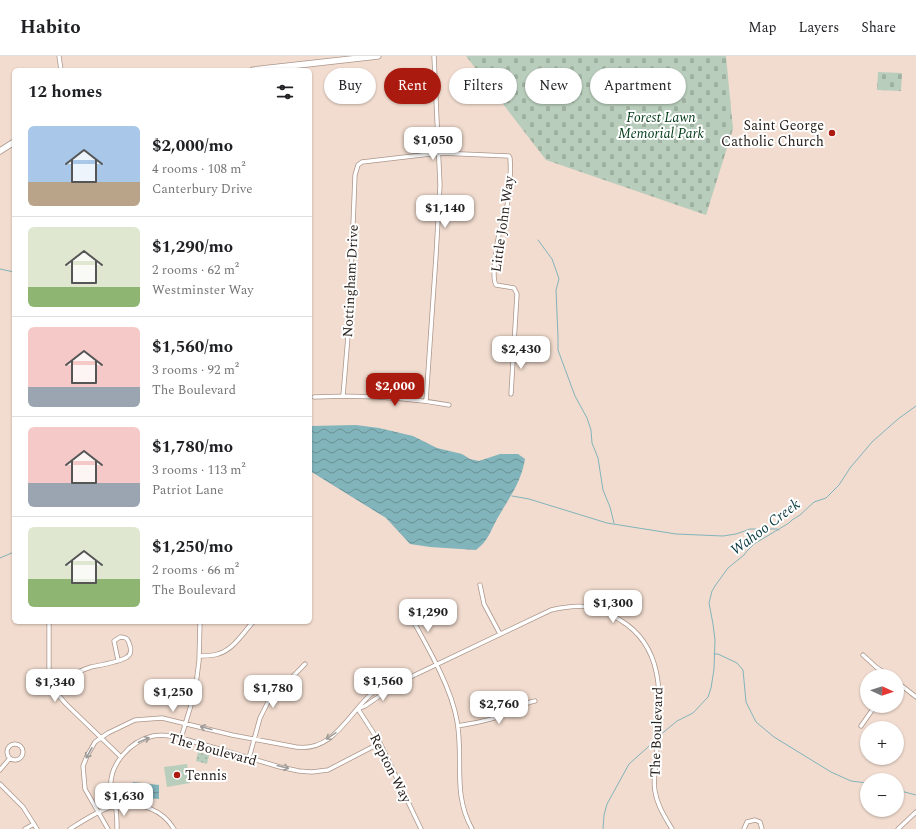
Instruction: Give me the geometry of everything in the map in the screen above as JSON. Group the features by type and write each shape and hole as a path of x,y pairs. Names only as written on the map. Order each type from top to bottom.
{"main road":[{"path":"268,68 345,58 378,56"},
{"path":"0,151 12,143"}],"street":[{"path":"59,56 61,68"},
{"path":"426,401 440,185 434,56"},
{"name":"Little John Way","path":"439,153 509,156 510,158 509,199 496,252 495,280 496,285 514,288 517,294 511,394"},
{"name":"Nottingham Drive","path":"343,396 349,324 355,175 358,165 362,162 439,153"},
{"path":"314,397 343,396 426,401 449,405"},
{"path":"480,585 484,604 500,634"},
{"name":"The Boulevard","path":"108,829 85,789 83,766 95,742 108,733 135,720 162,718 232,735 303,748 316,746 335,734 358,709 365,706 400,682 551,610 567,606 586,606 606,611 628,624 643,640 656,666 660,689 654,790 659,806 672,829"},
{"path":"406,608 452,699 458,726 461,800 472,829"},
{"path":"49,624 49,680 66,704 121,757"},
{"path":"181,738 195,692 199,656 200,624"},
{"path":"199,656 218,655 236,642 251,624"},
{"path":"52,685 89,668 118,660 128,657 131,653 129,642 124,637 120,637 114,642 118,660"},
{"path":"863,655 879,669"},
{"path":"249,758 260,718 268,702 305,664"},
{"path":"904,687 916,697"},
{"path":"458,726 485,721 505,714 525,703 535,700"},
{"name":"Repton Way","path":"358,709 380,743 421,829"},
{"name":"The Boulevard","path":"117,829 116,806 111,789 116,765 121,757 139,741 154,736 166,735 181,738 299,772 328,770 380,743"},
{"path":"10,744 15,744 22,748 23,754 21,758 15,760 10,758 6,753 7,747 10,744"},
{"path":"0,770 10,758"},
{"path":"0,784 23,807 37,829"},
{"path":"70,829 98,812 116,806 129,804 140,805 159,813 170,822 174,829"},
{"path":"898,829 916,812"},
{"path":"744,829 747,822 755,820 760,822 762,829"},
{"path":"25,829 34,824"}],"green space":[{"name":"Forest Lawn Memorial Park","path":"466,56 726,56 733,129 706,215 546,160 503,104 517,104 517,68 475,68"},
{"path":"878,72 902,73 901,91 877,90"},
{"path":"198,752 209,755 207,764 196,761"},
{"name":"Tennis","path":"187,764 190,783 167,787 164,767"}],"water":[{"path":"356,425 379,428 413,436 437,448 462,454 470,459 479,461 500,454 518,454 525,459 518,483 488,536 476,550 410,544 386,518 312,472 312,426"},
{"path":"133,782 159,785 159,799 133,797"}],"waterway":[{"path":"538,240 552,259 559,279 556,290 558,350 575,396 587,418 591,430 592,443 598,458 603,490 610,507 614,523"},
{"path":"0,269 12,272"},
{"name":"Wahoo Creek","path":"659,736 677,721 693,713 708,697 714,669 715,640 709,603 712,591 728,568 744,555 754,544 789,523 814,502 826,498 839,485 850,468 872,442 898,419 916,406"},
{"path":"512,496 529,499 607,523 676,534 723,536 736,534 750,529 779,530"},
{"path":"0,558 12,553"},
{"path":"714,654 718,654 737,663 743,670 746,702 756,722 774,737 831,772 851,781 860,782"},
{"name":"Wahoo Creek","path":"603,829 604,815 607,804 629,764 657,739"},
{"path":"904,792 916,795"}],"place":[{"name":"Saint George Catholic Church","path":"832,133"},
{"name":"Tennis","path":"177,775"}]}
